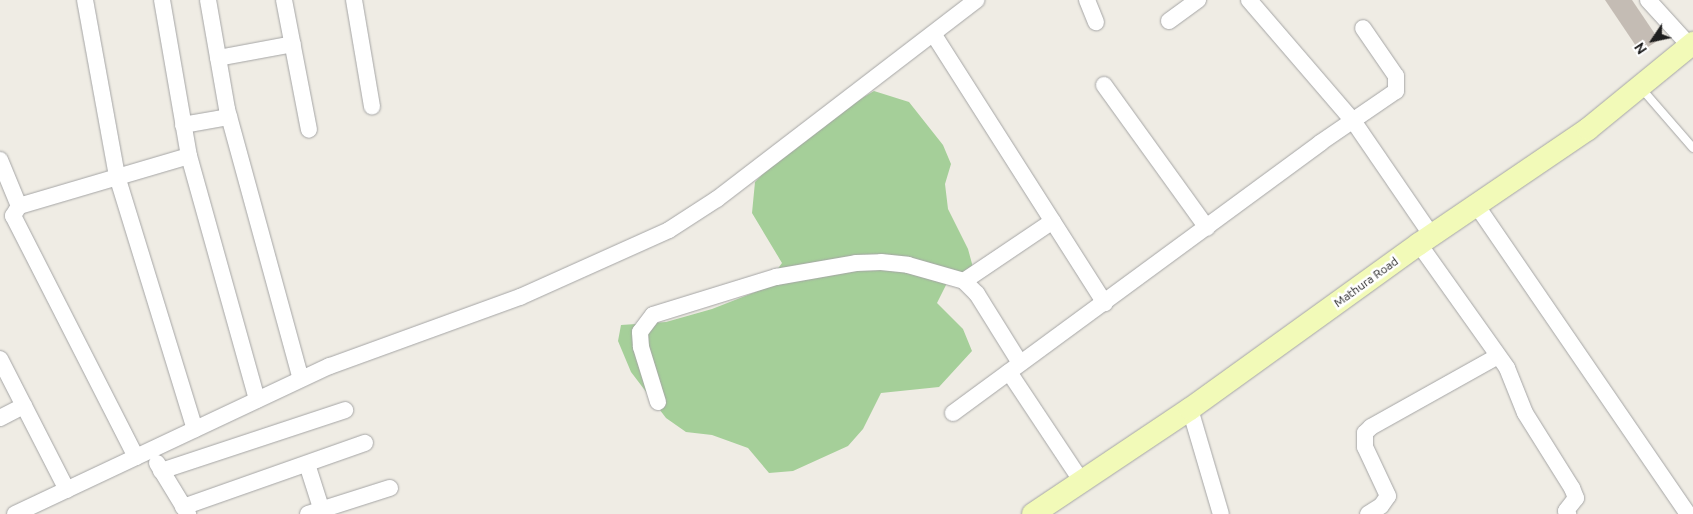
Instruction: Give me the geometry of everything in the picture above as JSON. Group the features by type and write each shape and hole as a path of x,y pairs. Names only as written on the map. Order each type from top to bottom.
{"main road":[{"name":"Mathura Road","path":"1034,514 1190,409 1426,240 1588,129 1641,88 1691,44"}],"street":[{"path":"85,0 117,176 195,429"},
{"path":"162,0 189,156 257,400"},
{"path":"208,0 229,116 301,379"},
{"path":"284,0 309,130"},
{"path":"354,0 372,106"},
{"path":"14,514 301,379 520,297 669,230 717,199 934,35 976,0"},
{"path":"1088,0 1096,22"},
{"path":"1169,21 1198,0"},
{"path":"1648,0 1691,44"},
{"path":"1252,1 1354,122 1507,368 1525,413 1572,488 1576,498 1573,506 1565,513"},
{"path":"953,413 1207,228 1320,143 1354,122 1396,91 1398,84 1396,76 1363,28"},
{"path":"934,35 1105,303"},
{"path":"218,58 292,44"},
{"path":"1104,85 1207,228"},
{"path":"184,125 229,116"},
{"path":"189,156 19,206 14,211 14,223 142,454 162,471 185,510 365,443"},
{"path":"0,160 19,206"},
{"path":"1477,206 1688,514"},
{"path":"964,281 1053,221"},
{"path":"658,402 641,347 640,332 653,315 776,277 856,264 881,262 908,265 964,281 977,294 1014,367 1082,482"},
{"path":"1368,514 1381,506 1388,496 1365,447 1365,433 1371,426 1498,356"},
{"path":"0,359 67,490"},
{"path":"0,418 24,406"},
{"path":"1190,409 1221,514"},
{"path":"162,471 345,410"},
{"path":"307,464 318,512 390,488"}],"lane":[{"path":"1641,88 1693,148"}],"green space":[{"path":"874,91 909,102 943,145 951,164 945,184 948,209 968,249 974,271 949,279 937,303 963,329 972,351 939,387 881,393 863,429 848,446 793,471 769,473 748,448 712,435 686,432 666,418 631,372 618,341 621,325 666,322 712,309 763,289 782,263 752,213 755,182 803,133"}],"building":[{"path":"1605,0 1632,0 1659,40 1640,52"}]}
